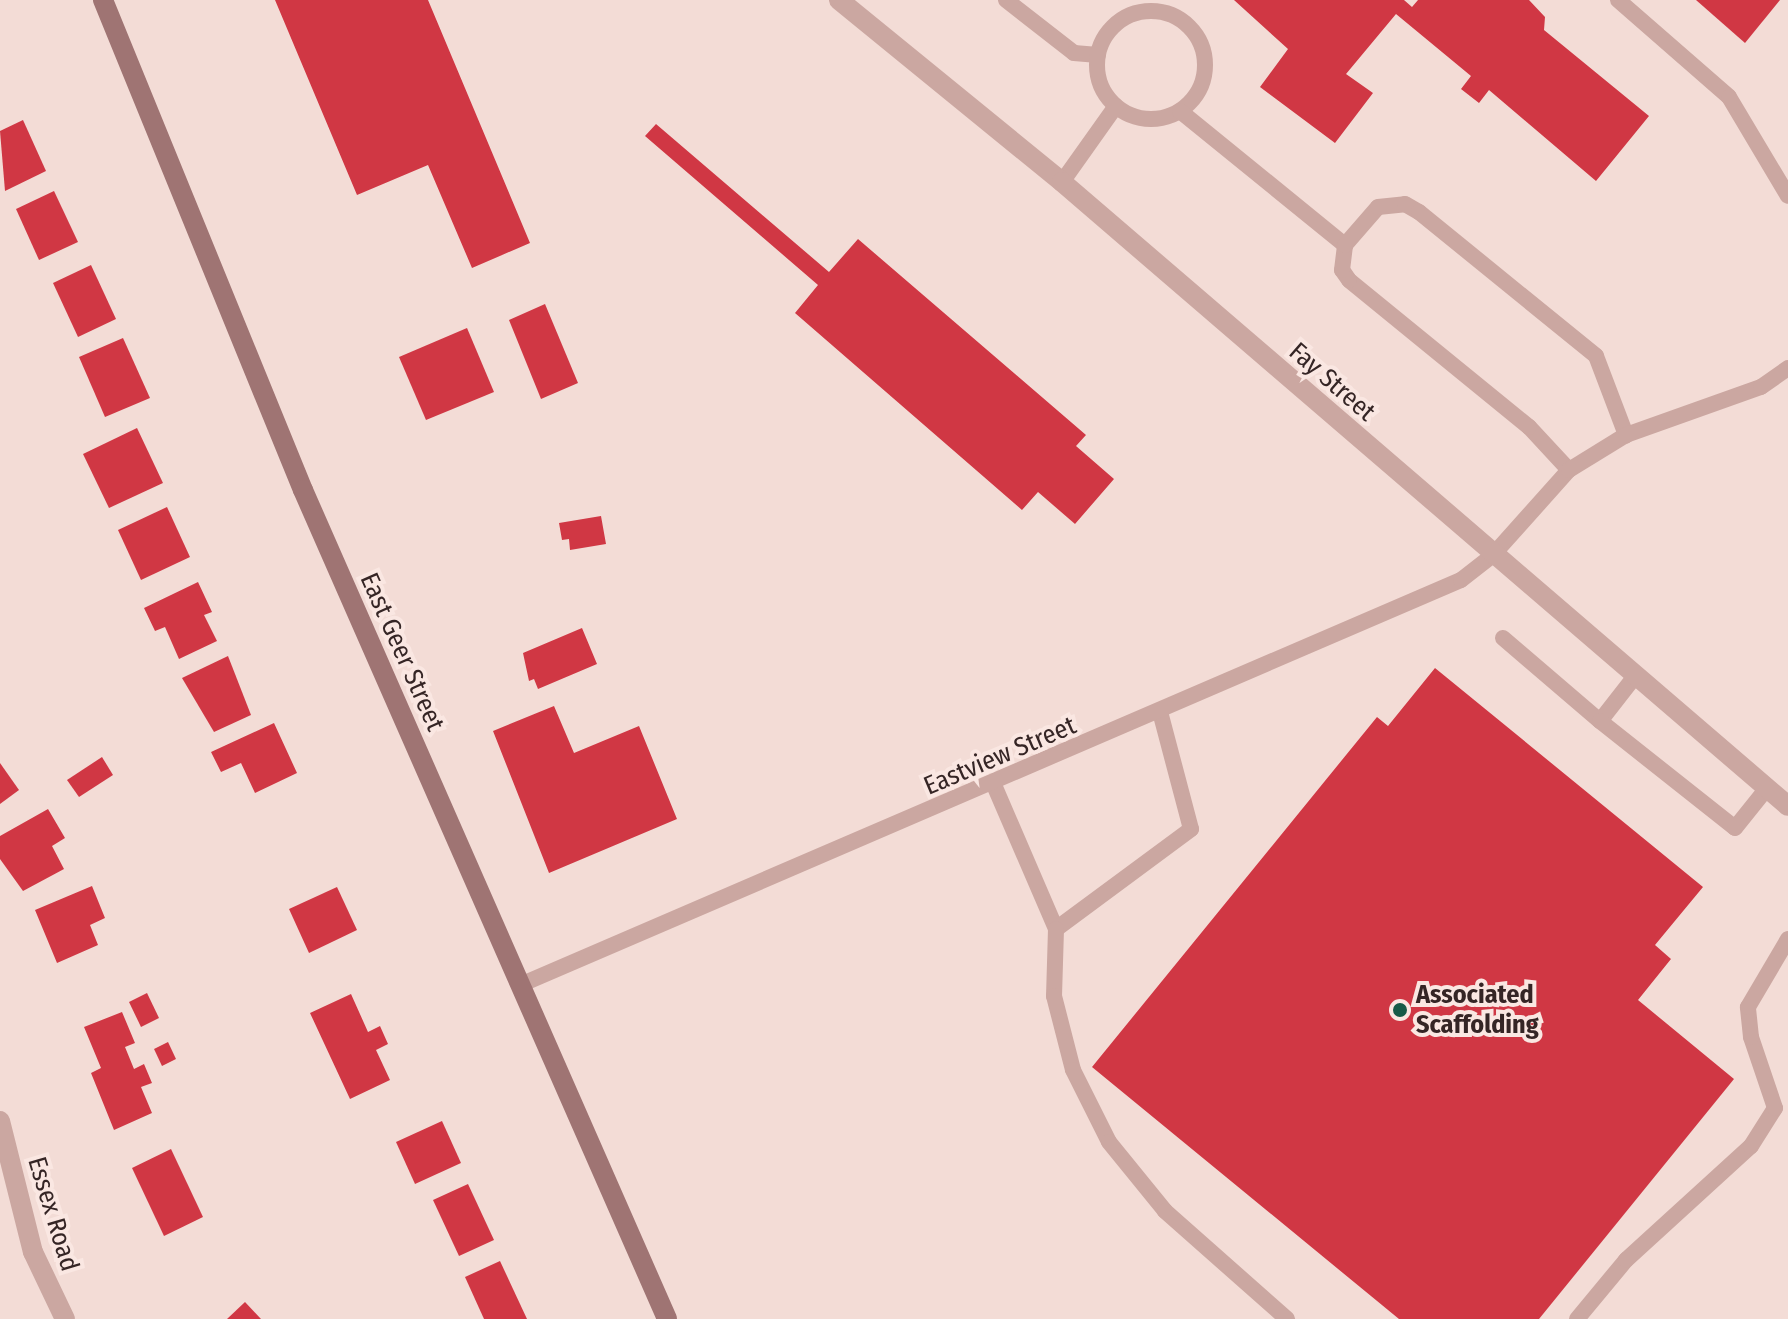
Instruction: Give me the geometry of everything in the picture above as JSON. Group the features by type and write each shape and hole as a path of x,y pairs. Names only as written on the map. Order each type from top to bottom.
{"main road":[{"name":"East Geer Street","path":"103,0 303,490 667,1319"}],"street":[{"name":"Fay Street","path":"839,0 1062,182 1492,556 1788,806"},
{"name":"Essex Road","path":"0,1121 33,1252 65,1319"}],"lane":[{"path":"1006,0 1074,53 1098,55"},
{"path":"1618,0 1729,97 1788,196"},
{"path":"1145,6 1173,15 1202,45 1203,81 1180,111 1154,119 1116,106 1099,81 1098,55 1113,26 1145,6"},
{"path":"1062,182 1116,106"},
{"path":"1180,111 1345,245"},
{"path":"1569,470 1529,427 1349,280 1342,270 1345,245 1378,207 1405,204 1419,212 1596,356 1626,435"},
{"name":"Eastview Street","path":"520,985 994,785 1461,580 1492,556 1569,470 1626,435 1761,387 1788,368"},
{"path":"1503,638 1600,721 1735,828 1767,788"},
{"path":"1600,721 1636,675"},
{"path":"1056,929 1191,829 1160,712"},
{"path":"994,785 1056,929 1054,996 1073,1070 1109,1142 1165,1211 1287,1319"},
{"path":"1577,1319 1626,1260 1751,1146 1775,1108 1751,1037 1748,1007 1788,939"}],"building":[{"path":"275,0 428,0 530,243 472,268 428,165 357,195"},
{"path":"1234,0 1404,0 1412,7 1418,0 1529,0 1545,17 1544,30 1649,116 1596,181 1489,90 1479,103 1461,89 1471,76 1396,14 1346,74 1373,93 1335,143 1260,87 1288,49"},
{"path":"1696,0 1780,0 1745,43"},
{"path":"23,120 46,171 5,191 0,131"},
{"path":"656,124 829,272 858,239 1086,435 1076,446 1114,479 1075,524 1038,492 1022,510 795,313 818,285 645,136"},
{"path":"54,191 78,242 39,260 16,209"},
{"path":"91,265 116,319 78,337 53,283"},
{"path":"545,304 578,383 541,399 509,320"},
{"path":"467,328 494,392 426,420 399,357"},
{"path":"123,338 150,398 105,417 79,357"},
{"path":"137,428 163,483 109,508 83,454"},
{"path":"167,507 190,557 141,580 118,530"},
{"path":"601,516 606,544 570,550 569,539 562,540 559,523"},
{"path":"198,582 212,612 204,615 217,641 179,659 165,627 155,631 144,608"},
{"path":"582,628 597,664 538,689 534,679 529,681 523,653"},
{"path":"228,656 251,715 214,732 182,678"},
{"path":"1435,668 1703,887 1655,945 1671,959 1638,1000 1734,1079 1539,1319 1399,1319 1092,1067 1377,717 1388,726"},
{"path":"554,706 574,753 639,726 677,819 549,873 493,731"},
{"path":"274,723 297,773 255,793 241,763 221,772 211,752"},
{"path":"102,757 113,775 79,797 67,780"},
{"path":"0,763 19,790 0,804"},
{"path":"48,809 65,838 52,846 64,869 23,891 0,859 0,836"},
{"path":"92,886 105,918 90,925 98,945 57,963 35,910"},
{"path":"337,887 357,930 309,953 289,909"},
{"path":"147,993 159,1018 141,1027 129,1002"},
{"path":"351,994 368,1032 380,1026 388,1044 376,1050 390,1080 350,1099 310,1013"},
{"path":"122,1012 135,1043 125,1047 134,1069 144,1064 152,1083 141,1087 152,1113 114,1130 91,1073 101,1068 84,1027"},
{"path":"168,1042 176,1059 162,1066 154,1049"},
{"path":"442,1121 461,1163 415,1184 396,1142"},
{"path":"171,1149 203,1217 164,1236 132,1168"},
{"path":"468,1184 494,1240 459,1256 433,1200"},
{"path":"500,1261 527,1319 484,1319 465,1277"},
{"path":"245,1302 261,1319 227,1319"}],"place":[{"name":"Associated Scaffolding","path":"1400,1010"}]}
